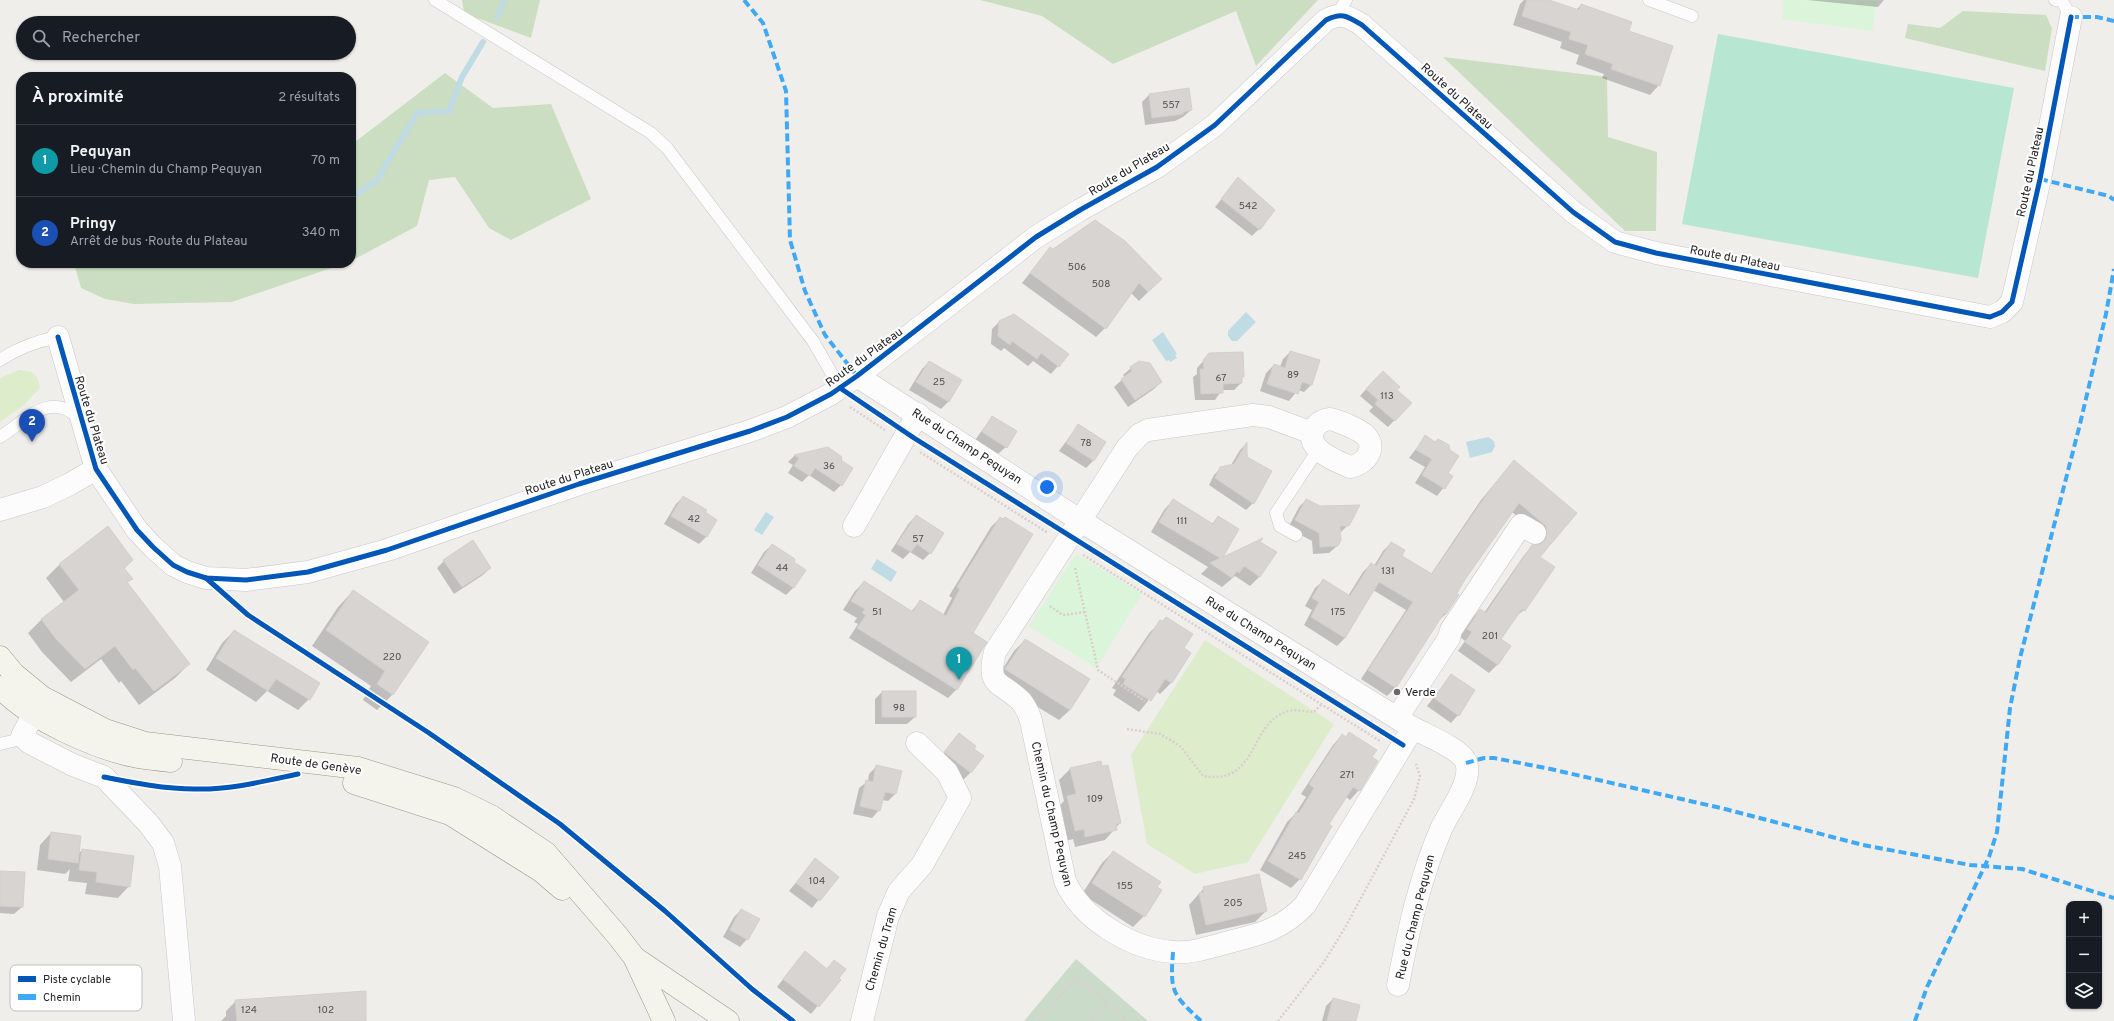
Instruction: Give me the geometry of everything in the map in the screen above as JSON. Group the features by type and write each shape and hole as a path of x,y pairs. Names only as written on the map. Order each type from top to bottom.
{"main road":[{"name":"Route de Genève","path":"0,657 38,705"},
{"name":"Route de Genève","path":"0,687 38,705 145,743 358,768 454,798 491,816 546,853 617,935 634,958 664,1021"},
{"path":"634,958 728,1021"}],"street":[{"name":"Route du Plateau","path":"58,337 96,469 137,530 172,565 206,578 246,580 308,572 387,550 579,484 750,431 787,416 843,386 1036,237 1080,210 1157,167 1215,125 1326,20 1342,7 1347,16 1362,25 1573,212 1615,242 1656,253 1990,317 2002,312 2012,302 2040,179 2071,17"},
{"name":"Rue du Champ Pequyan","path":"843,386 918,414 1081,521 1405,723 1461,754 1466,763 1465,780 1460,794 1448,814 1432,851 1405,948 1398,985"},
{"path":"854,526 918,414"},
{"name":"Chemin du Champ Pequyan","path":"1315,441 1261,415 1148,430 1140,434 1128,448 1081,521 1068,546 1032,595 995,652 992,673 995,681 1021,701 1026,708 1031,721 1065,881 1070,892 1102,923 1120,937 1153,949 1173,952 1189,952 1262,934 1292,919 1305,905 1398,753 1405,723 1449,638 1451,630 1521,525 1535,533"},
{"path":"1,508 43,497 96,469"},
{"path":"38,705 22,736 30,743 72,765 104,777 148,823 163,843 170,866 184,1021"},
{"name":"Chemin du Tram","path":"862,1021 888,916 899,891 922,865 960,798 947,772 917,743"}],"lane":[{"path":"435,0 651,133 667,148 812,341 843,386"},
{"path":"1649,0 1692,16"},
{"path":"2055,0 2062,1 2071,17"},
{"path":"0,360 22,347 58,337"},
{"path":"0,436 34,412 48,408 65,408 81,421"},
{"path":"1296,535 1280,526 1276,513 1315,441"},
{"path":"0,744 13,741 22,736"}],"path":[{"path":"843,386 903,442 1416,764 1419,769 1419,784 1414,799 1346,926 1324,962 1278,1021"},
{"path":"1068,546 1098,670 1145,701"},
{"path":"1032,595 1063,615 1085,612"},
{"path":"1127,729 1160,734 1181,747 1203,776 1220,777 1226,776 1249,758 1263,731 1270,722 1281,714 1290,710 1314,712 1321,705"},
{"path":"1038,1021 1077,977 1128,1021"},
{"path":"1091,1021 1107,1003"},
{"path":"1122,1021 1125,1018"}],"green space":[{"path":"462,0 540,0 531,38 464,13"},
{"path":"980,0 1318,0 1256,66 1236,11 1113,64 1042,16"},
{"path":"1784,0 1877,1 1872,31 1782,19"},
{"path":"1963,11 2046,15 2052,28 2045,71 1905,38 1908,24 1940,28"},
{"path":"1718,34 2014,88 1978,278 1682,224"},
{"path":"1443,57 1607,77 1608,137 1657,152 1656,231 1625,231"},
{"path":"445,73 493,108 551,104 591,199 511,240 489,228 455,177 429,180 417,226 356,258 356,141"},
{"path":"75,268 331,268 232,302 134,304 105,299 81,288"},
{"path":"19,370 28,371 34,374 38,379 40,388 24,405 0,422 0,378"},
{"path":"1076,554 1142,594 1096,668 1029,626"},
{"path":"1205,640 1334,724 1248,862 1195,874 1147,844 1131,755"},
{"path":"1076,959 1148,1021 1024,1021"}],"water":[{"path":"1246,312 1256,322 1237,341 1232,341 1228,336 1228,331"},
{"path":"1163,332 1177,354 1175,355 1177,358 1170,362 1169,360 1166,361 1152,340"},
{"path":"1488,437 1494,441 1495,446 1492,452 1470,458 1466,442"},
{"path":"766,512 774,517 762,535 754,530"},
{"path":"877,559 897,572 891,582 871,569"}],"building":[{"path":"1527,0 1549,0 1579,10 1581,4 1632,22 1629,31 1673,46 1660,86 1611,69 1613,64 1585,54 1588,45 1569,39 1571,32 1522,16"},
{"path":"1189,88 1192,110 1183,112 1183,114 1152,118 1149,94"},
{"path":"1238,177 1275,210 1260,230 1221,199"},
{"path":"1095,220 1125,241 1162,279 1148,292 1139,283 1106,329 1030,273 1050,247 1053,249"},
{"path":"1014,314 1069,354 1059,367 1041,353 1037,359 1012,341 1010,345 998,336 999,321"},
{"path":"1290,351 1320,360 1312,385 1302,382 1298,394 1267,384 1274,364 1285,368"},
{"path":"1243,352 1244,377 1242,376 1242,383 1223,384 1223,393 1201,394 1200,369 1204,369 1203,360 1209,353"},
{"path":"929,361 962,380 949,402 916,382"},
{"path":"1139,361 1150,363 1162,382 1135,400 1121,379 1132,371 1130,367"},
{"path":"1383,371 1400,387 1397,390 1412,403 1395,421 1375,404 1378,400 1366,389"},
{"path":"992,416 1017,431 1007,448 982,432"},
{"path":"1078,424 1106,442 1094,461 1066,443"},
{"path":"1425,435 1435,442 1438,439 1449,445 1450,450 1459,456 1448,473 1453,476 1445,489 1422,475 1432,459 1416,450"},
{"path":"1247,442 1247,457 1272,471 1254,504 1215,478 1220,467 1234,464"},
{"path":"828,447 842,457 841,460 853,468 842,486 815,468 810,476 794,466 799,458 794,455"},
{"path":"1514,460 1577,513 1540,557 1555,567 1525,611 1522,609 1501,639 1511,646 1498,665 1465,642 1472,632 1467,629 1480,609 1486,613 1532,545 1541,544 1546,539 1546,526 1519,503 1466,578 1457,593 1459,595 1446,614 1444,613 1396,688 1368,670 1413,602 1379,582 1345,638 1311,617 1319,602 1312,598 1323,579 1350,596 1371,563 1376,566 1391,542 1405,550 1402,556 1432,574 1489,491"},
{"path":"683,496 707,510 705,512 717,520 707,537 671,516"},
{"path":"1173,499 1213,524 1218,516 1239,529 1223,557 1263,538 1260,542 1277,552 1260,577 1244,566 1239,573 1237,571 1232,578 1210,563 1220,558 1159,522"},
{"path":"1306,499 1320,506 1360,505 1349,526 1340,526 1341,540 1338,546 1320,547 1319,533 1295,520"},
{"path":"916,515 944,533 931,554 917,544 911,552 897,544"},
{"path":"1000,517 1003,519 1005,517 1033,534 973,633 987,642 957,690 857,628 866,615 862,613 865,609 851,601 864,581 913,612 920,600 946,616 960,589 957,587"},
{"path":"108,526 133,560 124,568 133,579 127,582 190,664 154,691 135,668 133,670 115,646 85,669 56,639 41,619 79,590 59,564"},
{"path":"473,540 491,568 462,587 443,560"},
{"path":"772,544 795,559 794,562 806,570 794,588 758,565"},
{"path":"353,590 429,642 393,695 377,684 385,671 326,630"},
{"path":"1166,617 1193,634 1184,648 1191,653 1172,683 1165,679 1151,701 1123,684 1126,679 1122,677 1160,620 1163,621"},
{"path":"234,630 320,683 310,700 276,679 268,691 216,658"},
{"path":"1025,639 1090,679 1070,710 1005,669"},
{"path":"1451,674 1475,690 1459,716 1434,698"},
{"path":"882,691 916,691 916,717 882,717"},
{"path":"1349,732 1377,750 1372,757 1378,761 1360,791 1353,787 1329,824 1332,826 1301,880 1268,861 1296,812 1299,813 1314,788 1309,784 1342,734 1346,737"},
{"path":"959,733 976,746 974,749 984,756 971,773 944,752"},
{"path":"1101,761 1102,766 1108,765 1121,823 1116,824 1117,830 1085,837 1084,829 1075,831 1067,796 1076,794 1070,768"},
{"path":"876,765 902,771 896,794 885,792 880,811 860,806 866,780 873,782"},
{"path":"51,832 81,836 78,863 48,859"},
{"path":"82,849 134,856 130,887 96,882 97,872 79,870"},
{"path":"1113,851 1161,882 1157,887 1162,890 1145,917 1092,883"},
{"path":"815,858 839,877 820,901 796,883"},
{"path":"0,871 25,872 23,907 0,906"},
{"path":"1259,874 1267,911 1206,925 1199,893 1204,892 1203,887"},
{"path":"741,909 760,919 748,940 730,930"},
{"path":"805,951 827,969 834,960 846,969 839,978 841,980 819,1007 783,979"},
{"path":"366,991 366,1021 237,1021 235,1000"},
{"path":"1333,998 1360,1005 1356,1021 1327,1021"}],"waterway":[{"path":"497,17 504,0"},
{"path":"356,195 377,180 417,113 449,111 462,77 483,42"}],"marked path":[{"path":"744,0 763,23 786,91 790,240 805,291 825,335 857,376"},
{"path":"2071,17 2097,17 2114,21"},
{"path":"2040,179 2109,196 2114,200"},
{"path":"1915,1021 1927,987 1989,857 1997,832 2010,708 2020,658 2080,424 2106,314 2114,269"},
{"path":"1466,763 1484,758 1494,758 1546,768 1725,809 1863,845 1970,865 2022,869 2114,898"},
{"path":"1173,952 1172,976 1175,991 1184,1004 1201,1021"}],"cycle path":[{"path":"58,337 96,469 137,530 153,547 173,565 187,572 206,578 246,580 308,572 387,550 579,484 750,431 787,417 831,394 857,376 1036,237 1080,210 1157,167 1215,125 1326,20 1336,16 1348,17 1362,25 1573,212 1615,242 1656,253 1990,317 2002,312 2012,302 2040,179 2071,17"},
{"path":"840,388 914,438 1403,745"},
{"path":"206,578 248,615 429,733 560,824 665,911 752,989 793,1021"},
{"path":"104,777 161,787 208,789 247,784 298,774"}],"place":[{"name":"Pringy","path":"32,442"},
{"name":"Pequyan","path":"959,680"},
{"name":"Verde","path":"1397,692"}]}
